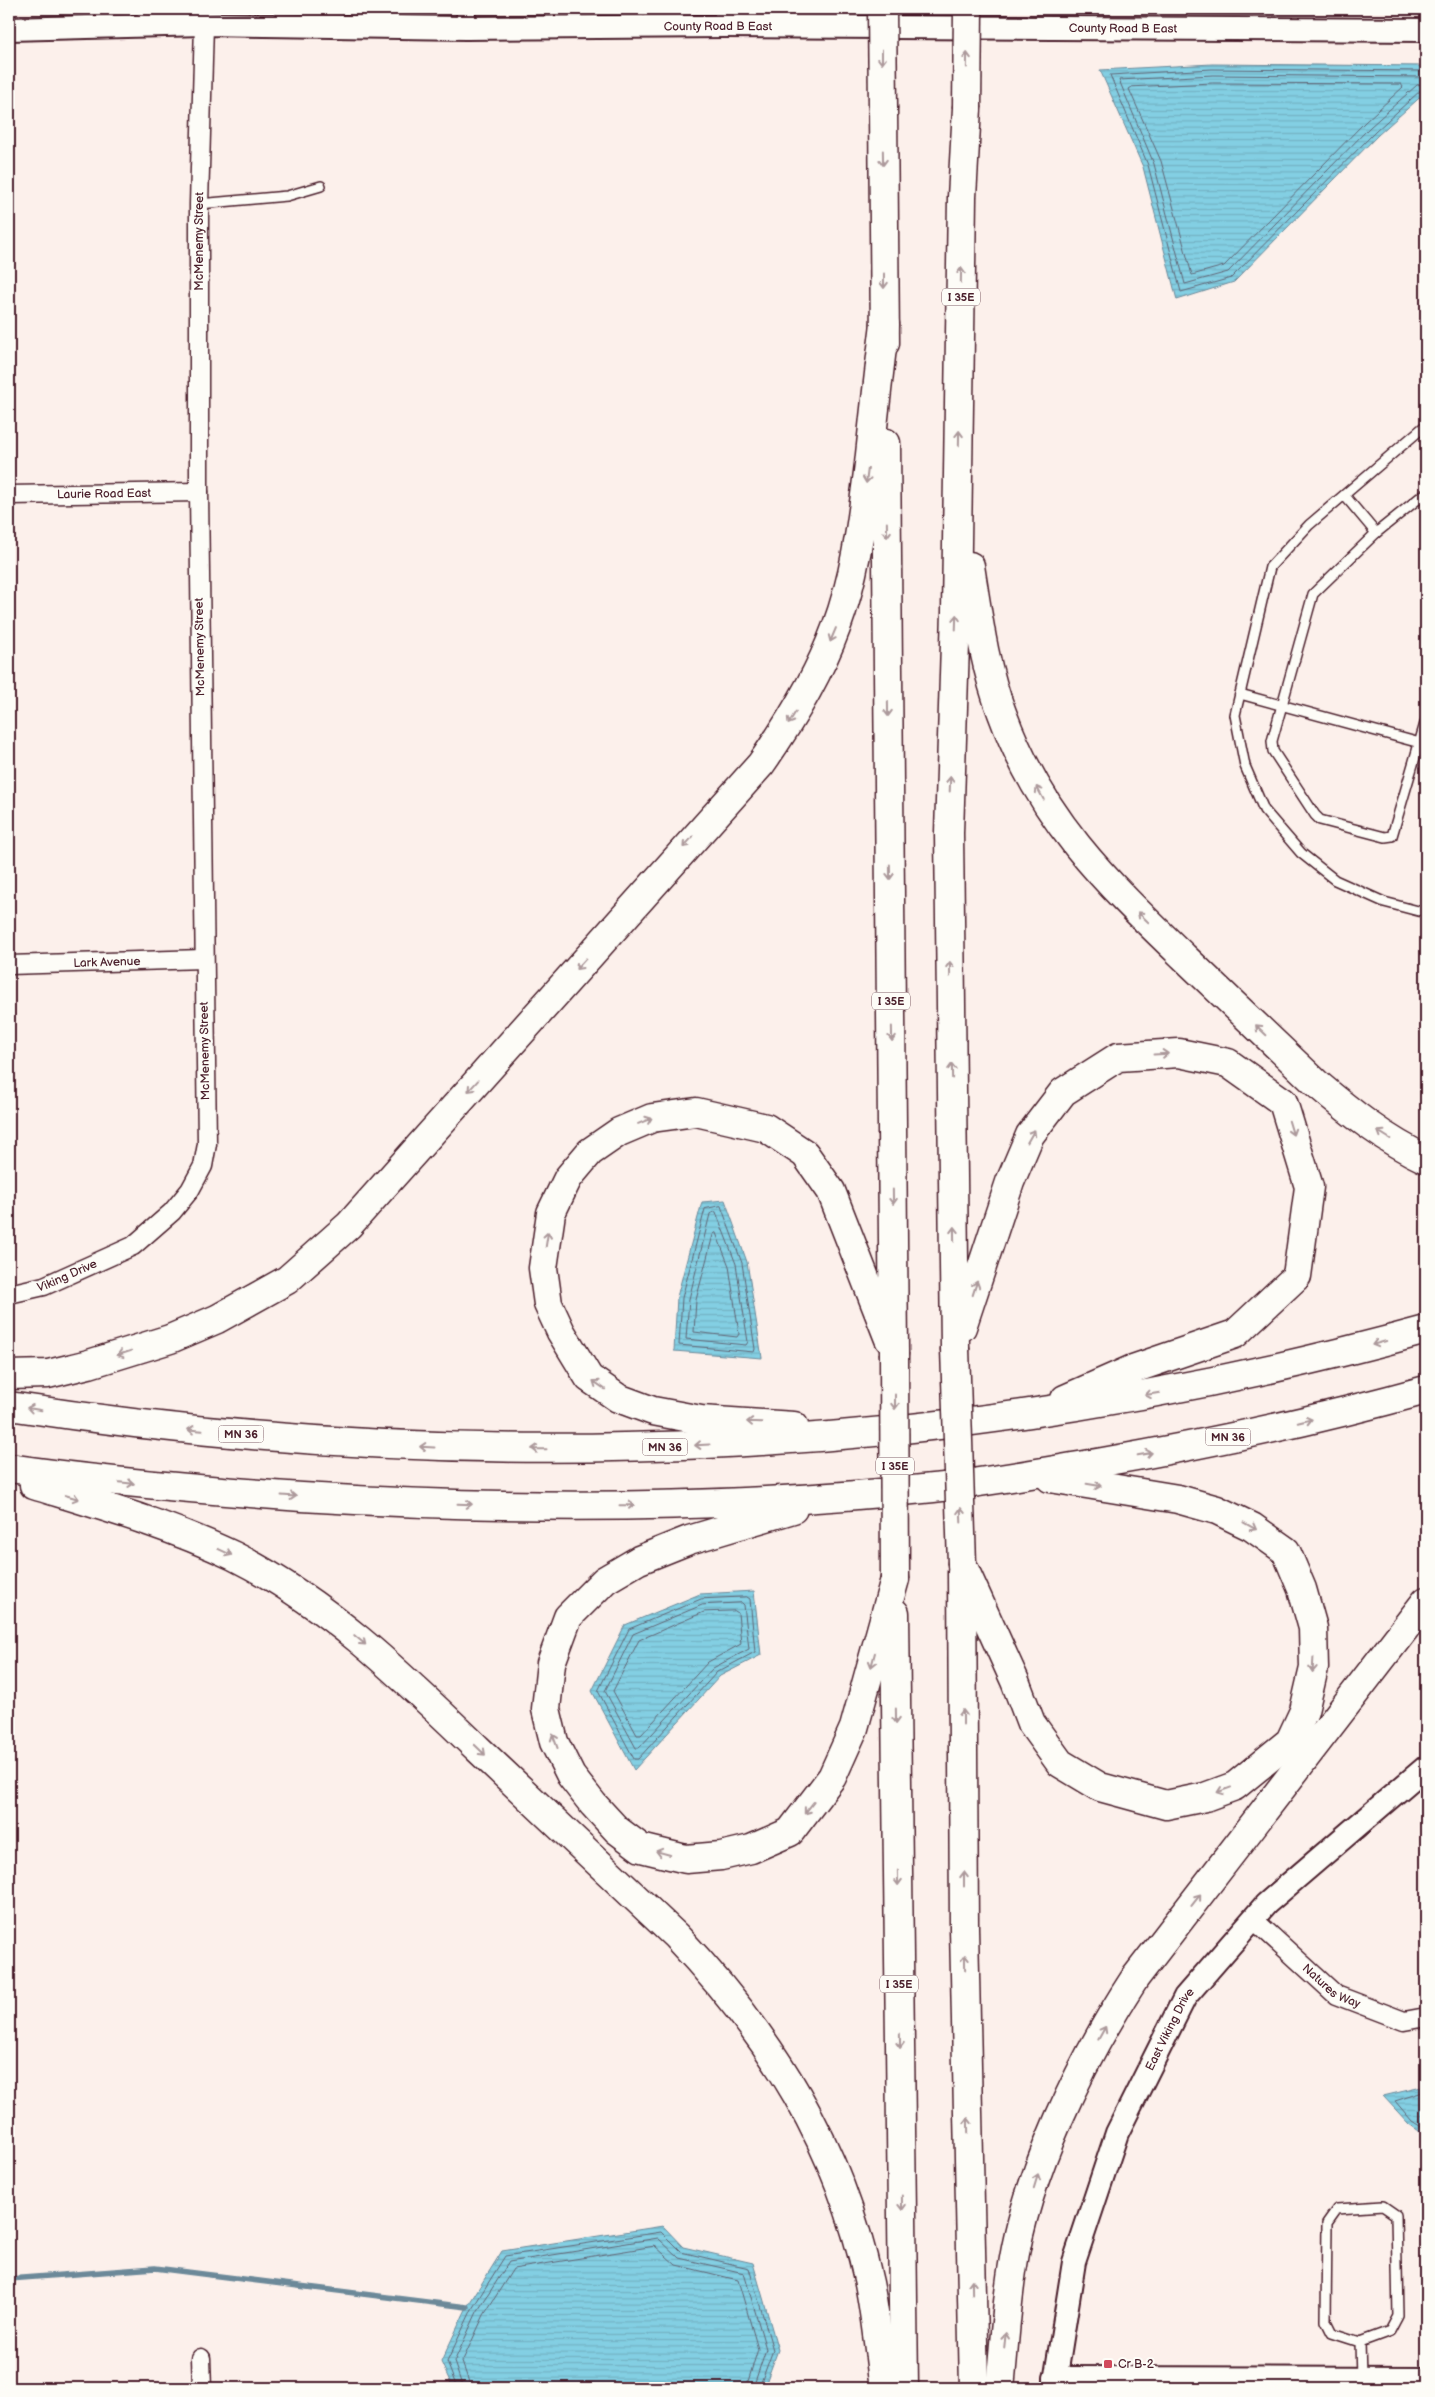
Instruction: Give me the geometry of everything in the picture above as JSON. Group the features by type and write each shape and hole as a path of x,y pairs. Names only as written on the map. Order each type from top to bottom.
{"highway":[{"name":"I 35E","path":"882,9 895,1580 904,2388"},
{"name":"I 35E","path":"968,9 967,108 962,197 958,487 948,833 957,1339 964,1571 964,1928 974,2388"},
{"path":"9,1375 48,1374 89,1364 170,1339 217,1318 287,1280 349,1225 761,764 791,721 816,676 836,627 852,578 862,526 885,324"},
{"path":"958,487 981,637 989,673 1002,714 1022,760 1048,806 1077,847 1110,886 1316,1083 1342,1106 1380,1134 1426,1159"},
{"path":"957,1339 1010,1182 1030,1135 1063,1092 1118,1057 1179,1053 1228,1063 1283,1102 1309,1187 1297,1276 1235,1334 1133,1369 1029,1415"},
{"path":"855,1433 771,1423 701,1420 652,1411 618,1398 589,1378 561,1332 548,1304 542,1268 551,1213 568,1178 590,1152 619,1132 652,1118 696,1112 766,1128 805,1154 831,1191 893,1346"},
{"name":"MN 36","path":"9,1406 191,1430 447,1448 549,1450 651,1448 743,1443 1029,1415 1219,1382 1426,1330"},
{"name":"MN 36","path":"9,1468 200,1490 382,1502 577,1506 707,1503 837,1496 935,1488 1028,1475 1150,1454 1277,1427 1426,1390"},
{"path":"964,1571 1015,1681 1032,1723 1060,1763 1100,1787 1166,1805 1205,1797 1235,1786 1290,1741 1304,1711 1314,1660 1313,1628 1302,1589 1286,1550 1252,1527 1217,1510 1178,1499 1028,1475"},
{"path":"9,1478 119,1510 178,1531 235,1557 290,1588 342,1624 395,1670 689,1950 745,2013 779,2063 808,2114 834,2169 854,2225 869,2283 884,2388"},
{"path":"837,1496 689,1540 639,1560 605,1580 568,1617 551,1662 546,1710 554,1742 571,1776 617,1830 641,1848 686,1859 721,1856 751,1849 790,1832 832,1777 854,1728 895,1580"},
{"path":"1000,2388 1012,2270 1025,2218 1043,2161 1064,2109 1089,2056 1135,1978 1426,1601"}],"street":[{"name":"County Road B East","path":"9,29 143,17 203,17 724,18 1426,30"},
{"name":"McMenemy Street","path":"123,1250 133,1246 172,1212 190,1190 203,1166 206,1144 199,492 199,204 203,17"},
{"name":"Laurie Road East","path":"9,495 199,492"},
{"name":"Lark Avenue","path":"9,965 203,959"},
{"name":"Viking Drive","path":"9,1294 44,1286 123,1250"},
{"name":"East Viking Drive","path":"1054,2383 1074,2262 1118,2133 1185,1997 1266,1904 1426,1767"},
{"name":"Natures Way","path":"1253,1919 1336,1994 1404,2021 1426,2017"},
{"path":"201,2358 202,2388"},
{"path":"1054,2383 1426,2379"}],"lane":[{"path":"199,204 287,196 321,186"},
{"path":"1426,425 1309,525 1270,567 1235,715 1246,766 1264,810 1295,846 1335,880 1384,902 1426,913"},
{"path":"1426,495 1423,495 1376,534 1313,594 1272,741 1273,751 1315,815 1329,822 1385,837 1392,836 1426,720"},
{"path":"1345,496 1376,534"},
{"path":"1240,694 1420,743"},
{"path":"1383,2206 1396,2215 1398,2316 1390,2331 1360,2342 1332,2333 1326,2321 1327,2223 1338,2208 1383,2206"},
{"path":"1360,2342 1362,2379"}],"water":[{"path":"1212,64 1426,66 1426,92 1378,135 1234,282 1177,300 1143,167 1100,70"},
{"path":"725,1200 747,1262 762,1358 674,1351 677,1297 702,1202"},
{"path":"754,1591 761,1655 720,1676 634,1770 592,1691 625,1625 700,1594"},
{"path":"1426,2086 1426,2136 1409,2124 1383,2096"},
{"path":"663,2226 683,2247 753,2263 778,2350 764,2388 453,2388 441,2362 467,2307 502,2251"}],"waterway":[{"path":"9,2279 155,2268 467,2307"}],"place":[{"name":"Cr B-2","path":"1108,2364"}]}
